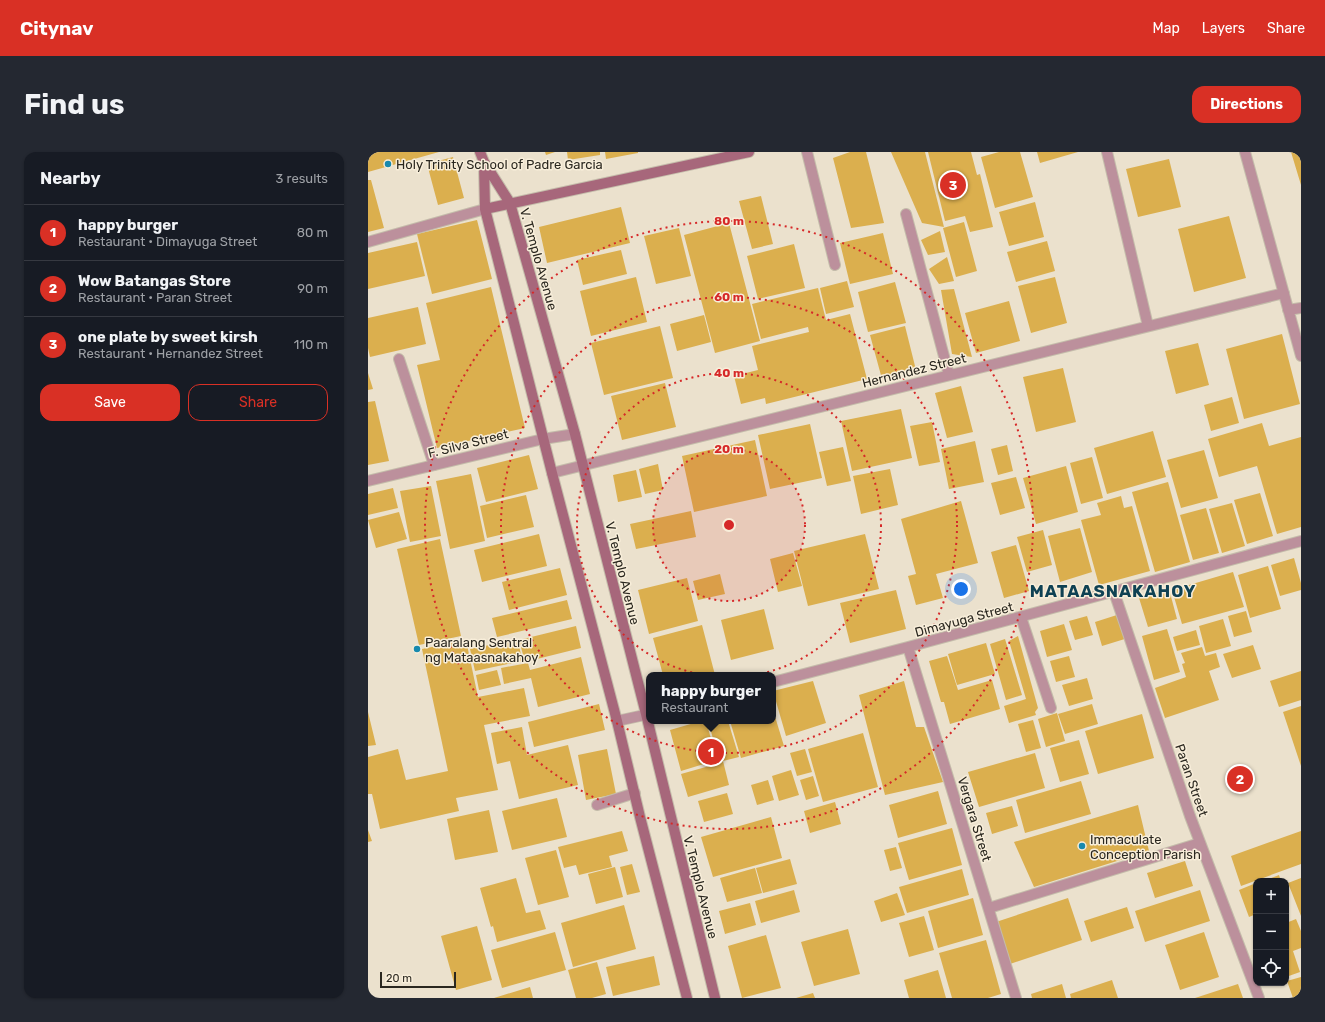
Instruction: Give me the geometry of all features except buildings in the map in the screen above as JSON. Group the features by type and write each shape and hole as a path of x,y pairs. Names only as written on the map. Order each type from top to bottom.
{"main road":[{"name":"V. Templo Avenue","path":"480,152 484,162 510,203 575,434 646,710"},
{"path":"485,209 749,152"},
{"name":"V. Templo Avenue","path":"484,162 485,209 687,998"},
{"name":"V. Templo Avenue","path":"649,724 715,998"}],"street":[{"path":"807,152 835,266"},
{"path":"1107,152 1148,326"},
{"path":"1245,152 1301,356"},
{"path":"368,242 485,209"},
{"path":"906,214 949,375"},
{"name":"Hernandez Street","path":"552,473 1284,293"},
{"path":"1288,310 1301,308"},
{"path":"399,359 434,465"},
{"name":"F. Silva Street","path":"368,481 543,439 575,434"},
{"name":"Dimayuga Street","path":"776,681 1301,541"},
{"name":"Paran Street","path":"1114,592 1200,842 1259,998"},
{"path":"1021,617 1051,708"},
{"name":"Vergara Street","path":"908,647 1016,998"},
{"path":"617,721 646,714"},
{"path":"597,805 635,794"},
{"path":"988,908 1200,842"}],"place":[{"name":"Holy Trinity School of Padre Garcia","path":"388,164"},
{"name":"one plate by sweet kirsh","path":"953,185"},
{"name":"Paaralang Sentral ng Mataasnakahoy","path":"417,649"},
{"name":"happy burger","path":"711,752"},
{"name":"Wow Batangas Store","path":"1240,779"},
{"name":"Immaculate Conception Parish","path":"1082,846"}],"district":[{"name":"MATAASNAKAHOY","path":"1113,591"}]}
